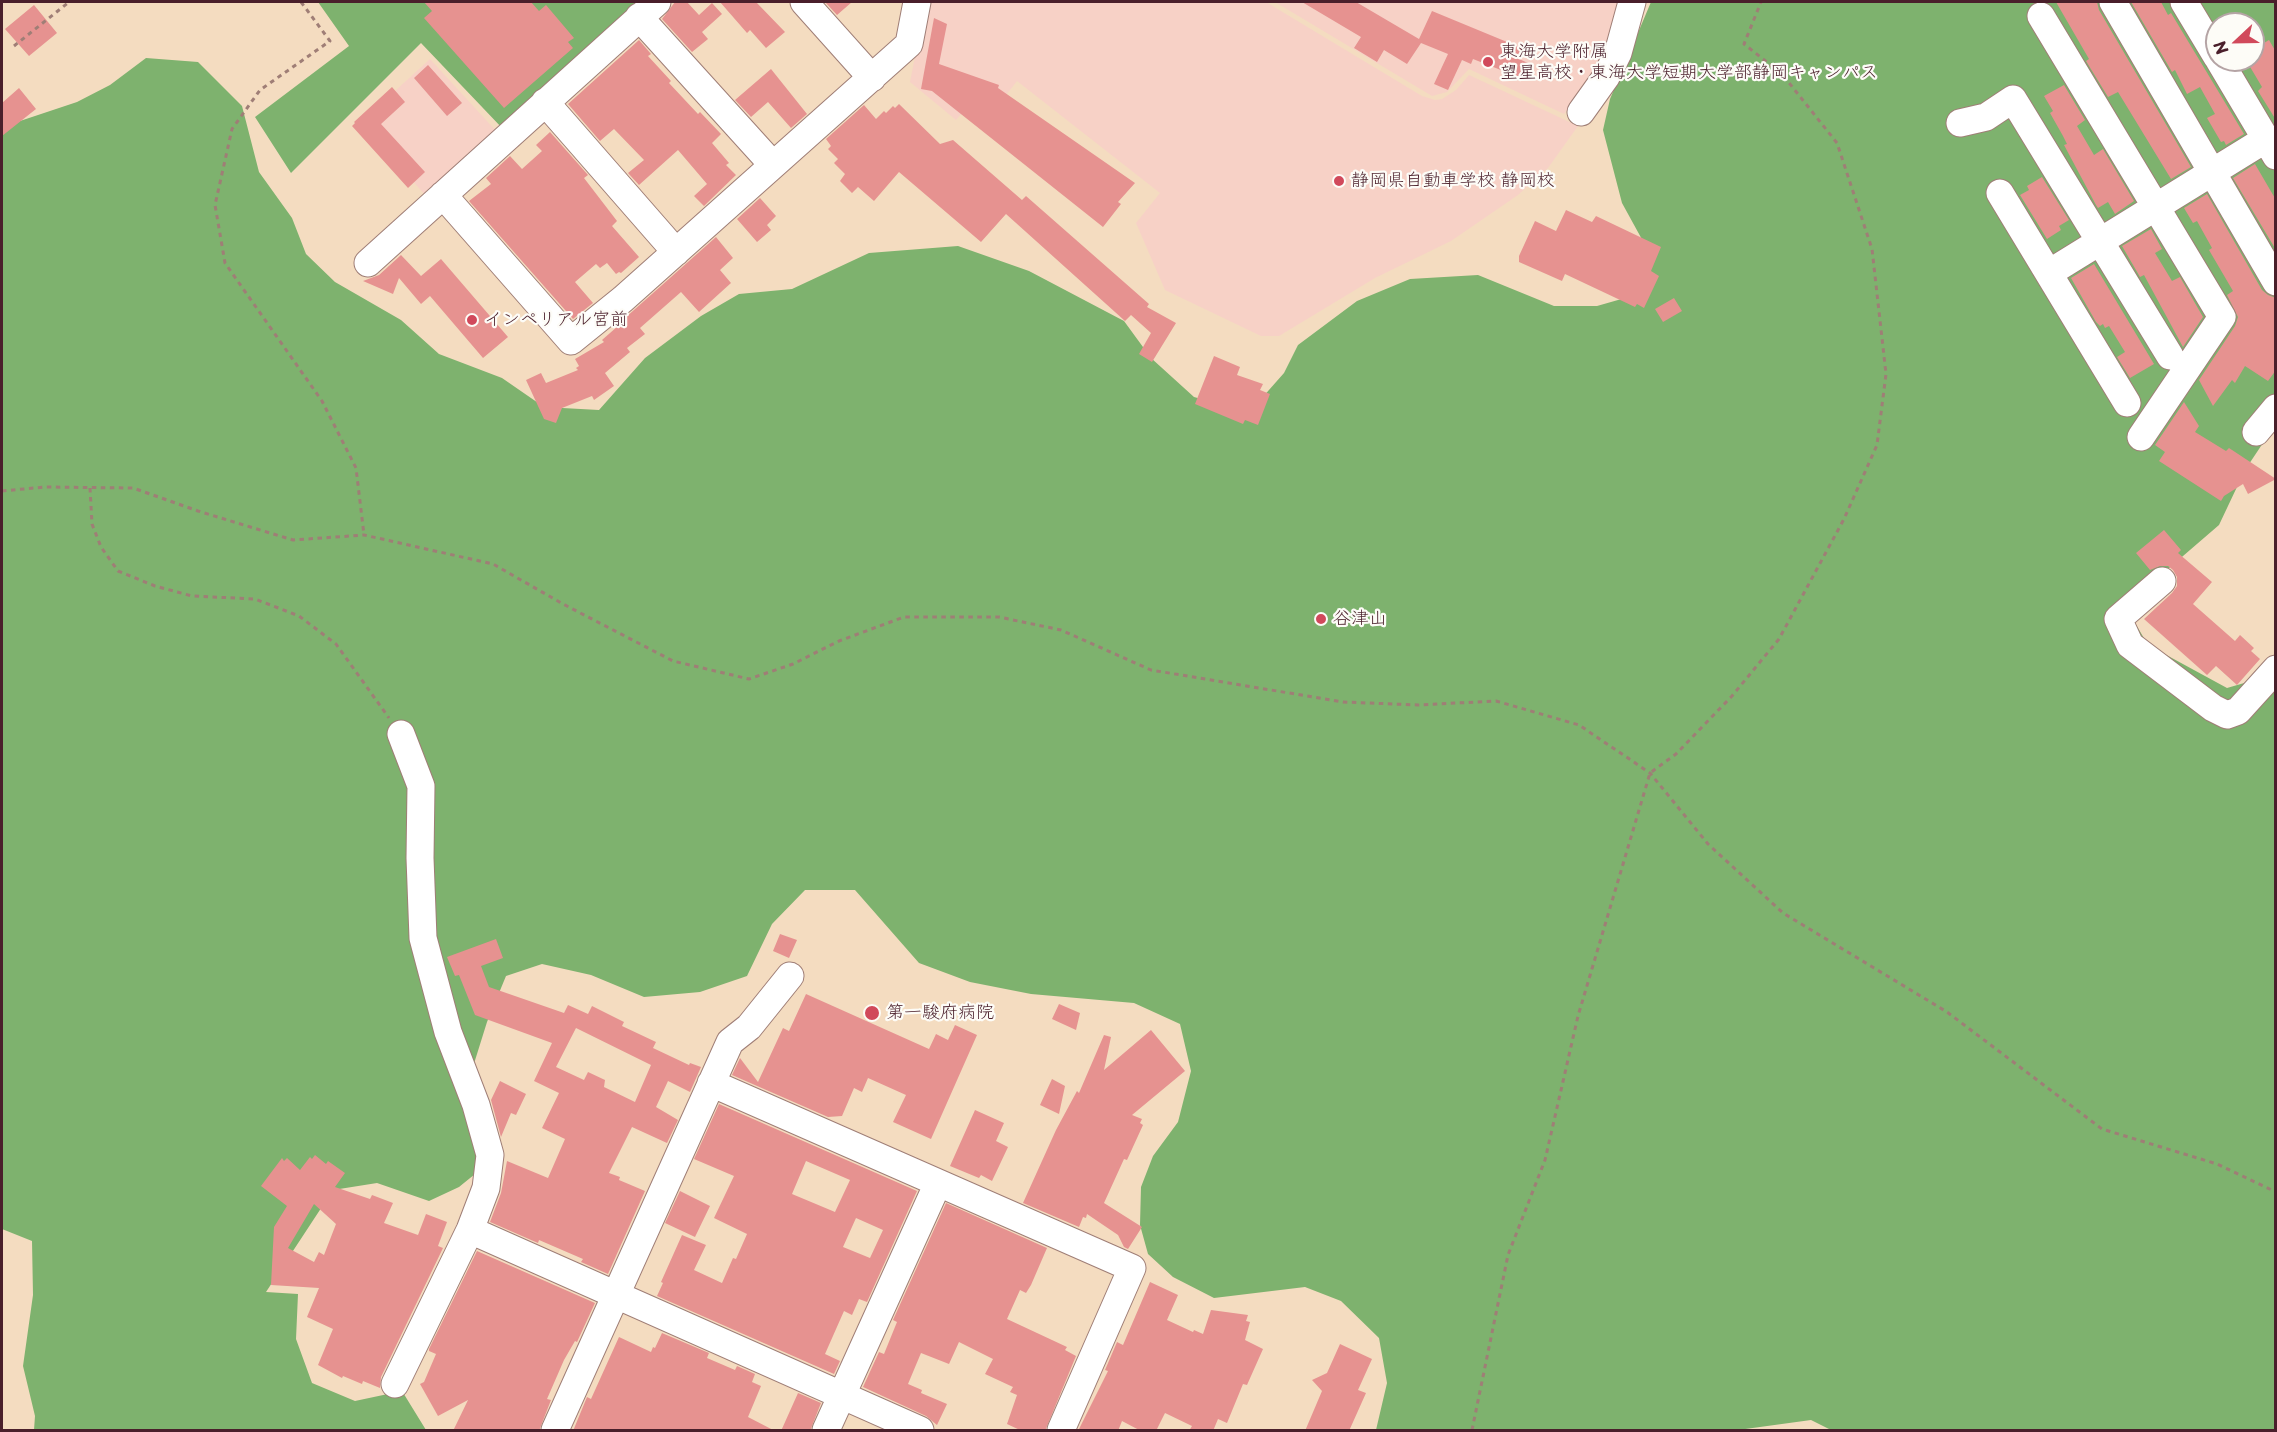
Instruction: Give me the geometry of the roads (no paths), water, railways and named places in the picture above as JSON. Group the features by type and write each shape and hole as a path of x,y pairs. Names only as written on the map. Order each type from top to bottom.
{"street":[{"path":"804,2 872,78"},
{"path":"443,195 571,341 623,299 909,44 917,2"},
{"path":"1581,112 1606,77 1618,53 1632,2"},
{"path":"2113,2 2276,282"},
{"path":"2184,2 2205,37"},
{"path":"368,263 648,9 773,165"},
{"path":"2042,16 2222,317 2141,437"},
{"path":"2049,273 2212,172 2271,147 2226,72"},
{"path":"1960,123 1986,117 2013,99 2170,356"},
{"path":"545,102 676,252"},
{"path":"2000,194 2127,403"},
{"path":"2256,432 2276,408"},
{"path":"2162,581 2118,619 2130,645 2212,708 2227,715 2238,711 2276,669"},
{"path":"395,1384 470,1230 486,1188 489,1155 476,1105 448,1032 423,938 420,858 421,786 401,734"},
{"path":"555,1431 730,1042 749,1027 790,976"},
{"path":"711,1083 1132,1269 1061,1431"},
{"path":"826,1431 938,1183"},
{"path":"470,1230 920,1431"}],"place":[{"name":"東海大学附属 望星高校・東海大学短期大学部静岡キャンパス","path":"1488,62"},
{"name":"静岡県自動車学校 静岡校","path":"1339,181"},
{"name":"インペリアル宮前","path":"472,320"},
{"name":"谷津山","path":"1321,619"},
{"name":"第一駿府病院","path":"872,1013"}]}
